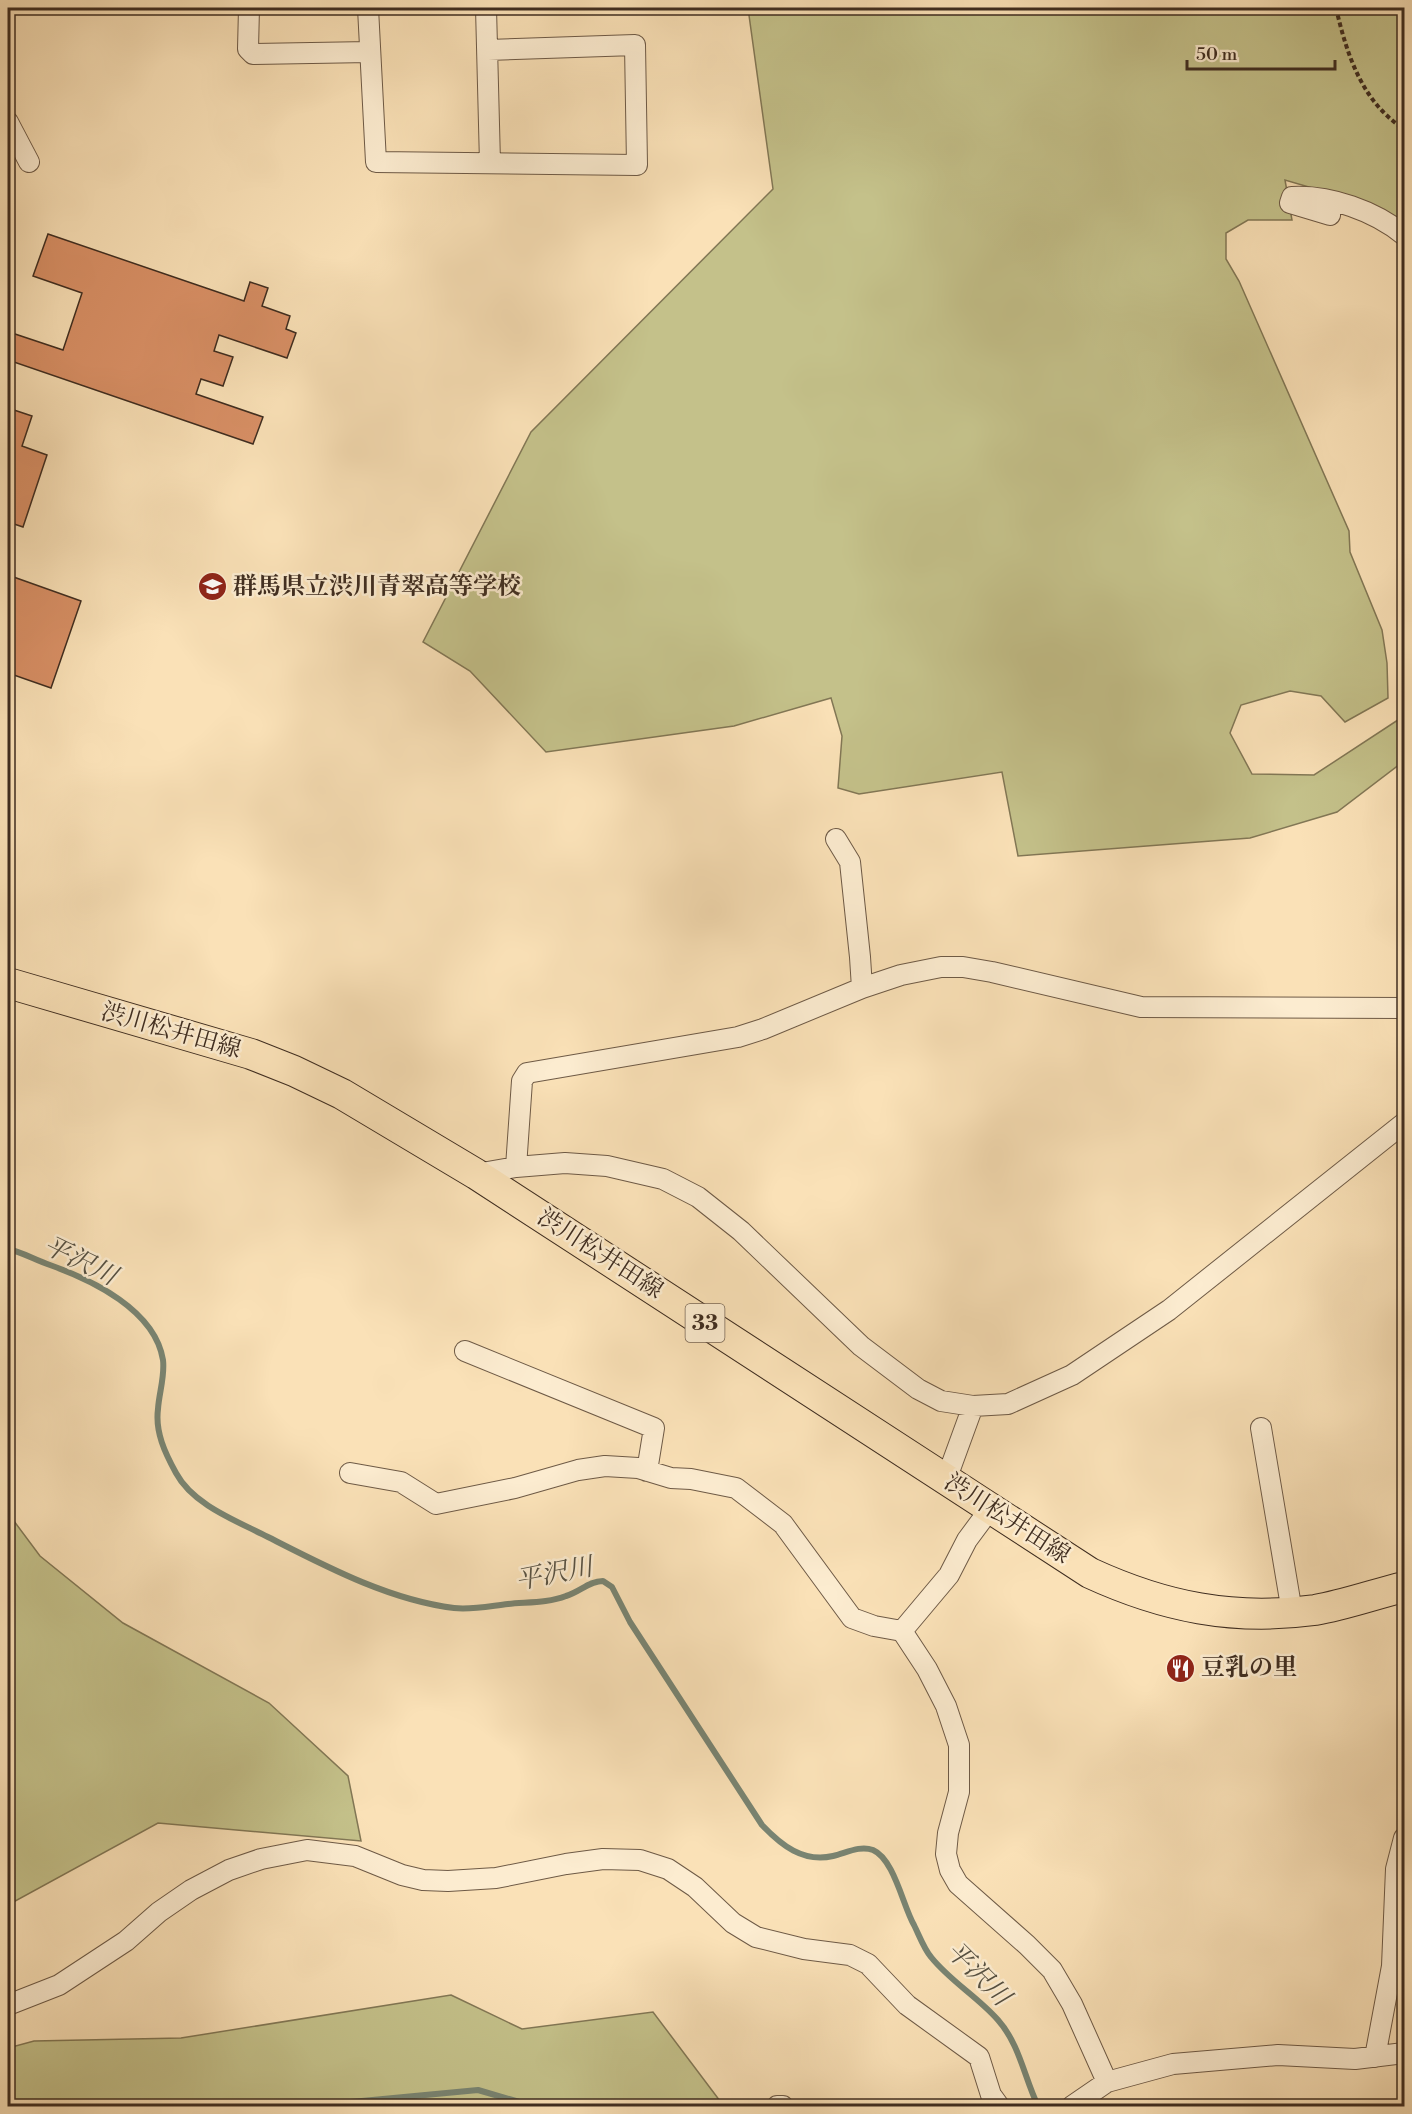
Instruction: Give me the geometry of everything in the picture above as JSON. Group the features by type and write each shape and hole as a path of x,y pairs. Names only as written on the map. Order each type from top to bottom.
{"main road":[{"name":"渋川松井田線","path":"8,983 251,1054 342,1094 476,1174 1090,1573 1156,1599 1237,1614 1317,1610 1404,1587"}],"street":[{"path":"249,8 248,49 253,54 369,52"},
{"path":"368,8 376,162 637,165 635,45 488,50"},
{"path":"486,8 490,163"},
{"path":"8,122 29,162"},
{"path":"1330,215 1290,203 1292,197 1306,196 1337,202 1370,214 1404,235"},
{"path":"837,838 850,862 862,988"},
{"path":"516,1167 522,1081 527,1073 738,1037 862,988 901,975 941,967 963,967 1044,983 1141,1007 1404,1008"},
{"path":"476,1174 516,1167 565,1163 607,1166 663,1179 698,1197 741,1231 861,1346 896,1374 941,1401 972,1406 1008,1404 1072,1375 1169,1311 1404,1123"},
{"path":"465,1351 654,1428 647,1471"},
{"path":"946,1480 972,1406"},
{"path":"1261,1428 1292,1612"},
{"path":"350,1473 401,1482 436,1504 515,1488 578,1470 605,1466 638,1468 671,1478 691,1479 736,1488 783,1524 852,1618 874,1626 902,1631 927,1669 946,1706 959,1745 958,1792 948,1833 946,1854 950,1870 958,1884 1052,1970 1072,2004 1107,2082"},
{"path":"902,1631 949,1575 967,1540 990,1509"},
{"path":"1375,2057 1392,1966 1396,1869 1404,1838"},
{"path":"8,2005 59,1985 126,1941 159,1912 190,1890 229,1870 261,1859 307,1850 355,1856 402,1875 423,1880 448,1881 496,1878 603,1859 640,1860 668,1869 695,1887 733,1923 756,1937 804,1949 850,1954 868,1964 907,2005 979,2057 991,2095 999,2106"},
{"path":"1072,2106 1107,2082 1173,2064 1278,2055 1355,2059 1404,2053"},
{"path":"777,2106 783,2106"}],"path":[{"path":"1336,8 1342,36 1362,87 1387,118 1404,129"}],"shaded area":[{"path":"748,8 1404,8 1404,227 1343,197 1285,180 1292,220 1248,220 1226,233 1226,259 1239,281 1349,531 1350,552 1382,630 1387,663 1388,698 1345,722 1321,696 1290,691 1241,705 1230,733 1252,774 1314,775 1404,716 1404,761 1337,812 1250,838 1018,856 1002,772 859,794 838,788 842,736 831,698 734,726 546,752 470,671 423,642 531,432 773,189"},
{"path":"8,1513 40,1556 123,1623 269,1703 348,1776 361,1841 158,1823 8,1905"},
{"path":"451,1995 522,2029 653,2012 720,2101 715,2106 8,2106 8,2048 34,2041 181,2038"}],"building":[{"path":"48,234 244,301 250,282 268,288 262,306 290,316 286,329 296,333 287,358 219,335 214,351 233,357 223,386 201,379 196,394 263,417 253,444 8,360 8,345 12,333 63,350 82,293 33,276"},
{"path":"8,408 32,416 22,446 47,455 23,527 8,522"},
{"path":"8,575 81,601 51,688 8,673"}],"waterway":[{"name":"平沢川","path":"8,1249 67,1271 102,1288 135,1312 148,1326 158,1342 163,1360 157,1418 159,1434 176,1473 184,1484 193,1494 217,1511 358,1580 382,1590 430,1604 454,1608 474,1608 552,1600 598,1581 603,1581 612,1587 630,1622 762,1825 785,1845 802,1855 833,1856 863,1848 873,1850 887,1863 928,1954 998,2020 1012,2040 1038,2106"},
{"path":"309,2106 478,2090 533,2106"}],"place":[{"name":"群馬県立渋川青翠高等学校","path":"212,587"},
{"name":"豆乳の里","path":"1180,1668"}]}
